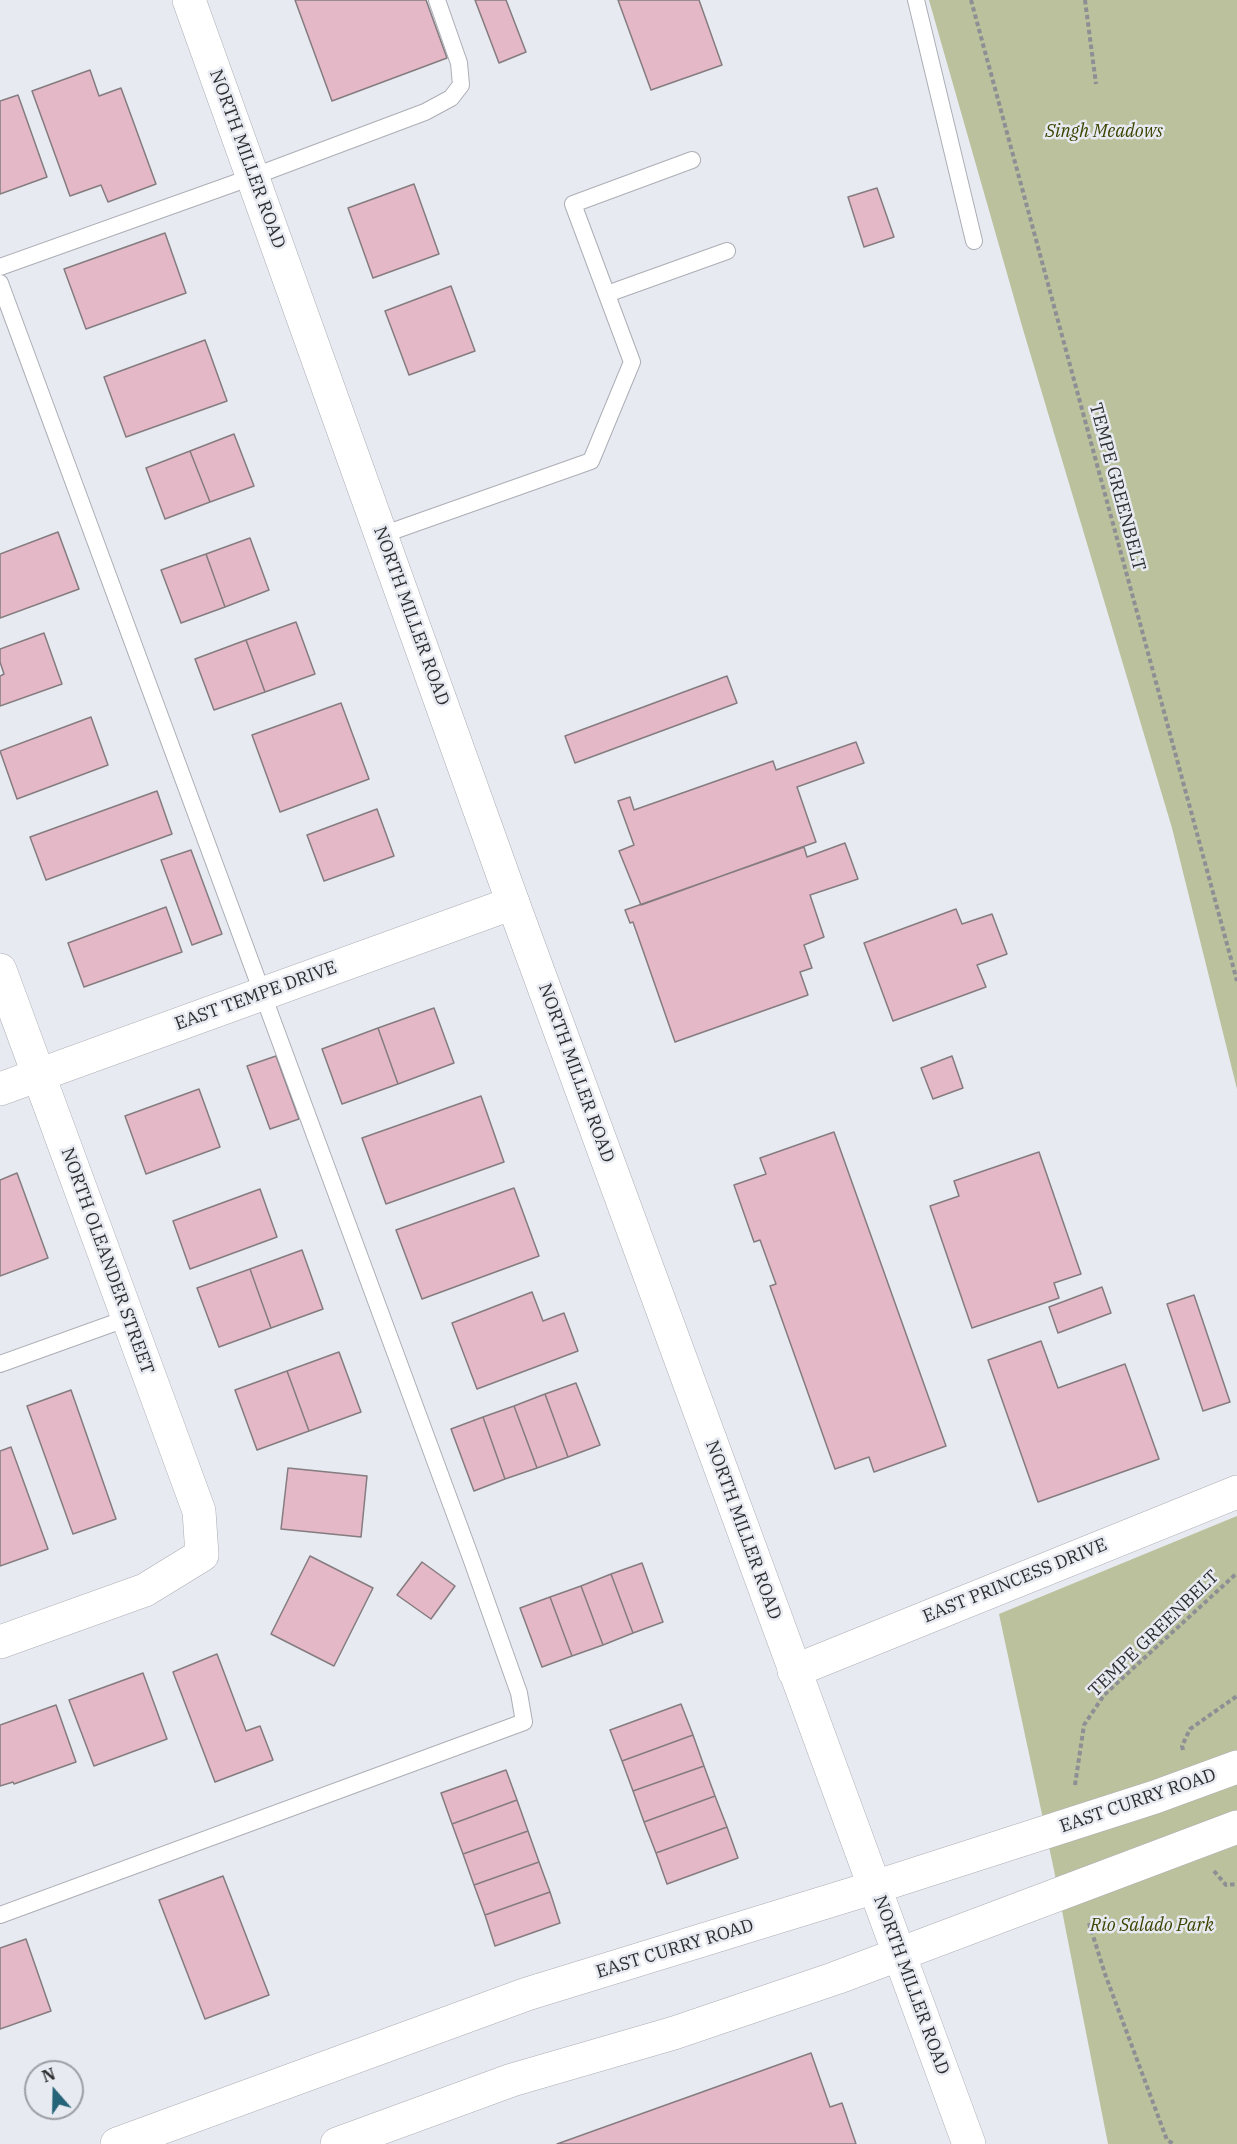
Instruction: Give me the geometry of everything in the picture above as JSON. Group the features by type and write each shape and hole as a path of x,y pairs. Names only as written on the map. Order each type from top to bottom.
{"street":[{"name":"NORTH MILLER ROAD","path":"189,0 513,903 969,2144"},
{"name":"EAST TEMPE DRIVE","path":"0,1089 513,903"},
{"name":"NORTH OLEANDER STREET","path":"0,970 199,1511 202,1555 145,1590 0,1642"},
{"name":"EAST PRINCESS DRIVE","path":"794,1671 1237,1492"},
{"name":"EAST CURRY ROAD","path":"117,2144 527,1994 875,1887 1155,1797 1237,1767"},
{"path":"349,2142 512,2080 674,2033 836,1978 1237,1827"}],"lane":[{"path":"0,267 252,177 425,112 451,98 461,84 459,63 437,0"},
{"path":"916,0 974,241"},
{"path":"382,535 591,461 632,362 573,204 692,160"},
{"path":"607,294 727,251"},
{"path":"0,283 483,1592 519,1694 524,1722 0,1915"},
{"path":"0,1364 128,1318"}],"path":[{"name":"TEMPE GREENBELT","path":"971,0 1237,981"},
{"path":"1085,0 1096,84"},
{"name":"TEMPE GREENBELT","path":"1075,1785 1084,1725 1104,1695 1237,1573"},
{"path":"1185,1756 1182,1746 1190,1729 1237,1696"},
{"path":"1211,1866 1226,1884 1237,1884"},
{"path":"1089,1923 1105,1974 1167,2140 1174,2144"}],"green space":[{"name":"Singh Meadows","path":"929,0 1237,0 1237,1089 1172,828 1022,326"},
{"name":"Rio Salado Park","path":"1237,1516 1237,2144 1108,2144 1054,1870 999,1614"}],"building":[{"path":"295,0 426,0 447,58 332,101"},
{"path":"475,0 506,0 526,52 499,63"},
{"path":"618,0 699,0 722,65 651,90"},
{"path":"90,70 99,96 121,88 156,184 108,202 101,185 70,196 32,91"},
{"path":"18,95 47,177 0,194 0,101"},
{"path":"414,184 439,254 373,278 348,208"},
{"path":"877,188 894,237 864,247 848,197"},
{"path":"165,233 186,293 86,329 64,269"},
{"path":"451,286 475,351 409,375 385,311"},
{"path":"205,340 227,401 126,437 104,377"},
{"path":"234,434 254,486 210,502 190,451"},
{"path":"190,451 210,502 165,519 146,468"},
{"path":"58,532 79,589 0,618 0,554"},
{"path":"250,538 269,590 225,607 206,554"},
{"path":"206,554 225,607 181,623 161,570"},
{"path":"296,622 315,674 265,692 246,640"},
{"path":"44,633 62,684 0,706 0,676 4,674 0,662 0,649"},
{"path":"246,640 265,692 214,710 195,659"},
{"path":"727,676 737,703 575,763 565,736"},
{"path":"341,703 369,779 280,812 252,735"},
{"path":"91,717 108,765 17,799 0,751"},
{"path":"856,742 864,763 797,787 816,842 641,905 619,851 634,845 618,801 630,797 634,810 773,761 776,770"},
{"path":"157,791 172,834 46,880 30,837"},
{"path":"377,809 394,856 324,881 307,835"},
{"path":"845,843 858,879 810,895 824,937 804,945 812,968 800,972 808,995 675,1042 633,922 630,923 625,910 804,847 807,857"},
{"path":"191,850 222,934 192,945 161,860"},
{"path":"166,907 182,952 84,987 68,943"},
{"path":"956,909 962,924 992,914 1007,954 977,965 986,987 893,1021 864,943"},
{"path":"434,1008 454,1063 398,1084 378,1028"},
{"path":"378,1028 398,1084 342,1104 322,1049"},
{"path":"276,1056 299,1119 270,1129 247,1066"},
{"path":"952,1056 963,1088 933,1099 921,1068"},
{"path":"199,1089 220,1147 146,1174 125,1116"},
{"path":"481,1096 504,1162 386,1204 362,1138"},
{"path":"834,1132 946,1446 874,1472 869,1457 835,1469 770,1286 776,1284 760,1240 754,1242 734,1185 766,1174 760,1158"},
{"path":"1039,1152 1081,1274 1054,1283 1059,1298 972,1328 930,1206 959,1196 954,1181"},
{"path":"17,1173 48,1258 0,1276 0,1180"},
{"path":"514,1188 539,1256 422,1299 396,1230"},
{"path":"260,1189 277,1237 190,1269 173,1221"},
{"path":"302,1250 323,1309 271,1328 250,1269"},
{"path":"250,1269 271,1328 219,1347 197,1288"},
{"path":"1102,1287 1111,1313 1058,1333 1049,1307"},
{"path":"532,1292 543,1321 564,1313 578,1351 477,1389 452,1323"},
{"path":"1194,1295 1230,1402 1203,1411 1167,1304"},
{"path":"1041,1341 1058,1388 1125,1364 1159,1459 1038,1502 988,1360"},
{"path":"339,1352 361,1412 309,1431 287,1371"},
{"path":"287,1371 309,1431 257,1450 235,1390"},
{"path":"576,1383 600,1445 568,1457 545,1394"},
{"path":"71,1390 116,1519 73,1534 27,1406"},
{"path":"545,1394 568,1457 537,1468 514,1406"},
{"path":"514,1406 537,1468 505,1479 483,1417"},
{"path":"483,1417 505,1479 474,1491 451,1429"},
{"path":"11,1447 48,1549 0,1566 0,1451"},
{"path":"288,1468 367,1476 361,1537 281,1529"},
{"path":"310,1556 373,1588 334,1666 271,1634"},
{"path":"422,1562 455,1586 431,1619 397,1595"},
{"path":"642,1563 663,1622 633,1633 611,1574"},
{"path":"611,1574 633,1633 603,1645 581,1586"},
{"path":"581,1586 603,1645 572,1656 550,1597"},
{"path":"550,1597 572,1656 542,1667 520,1608"},
{"path":"217,1654 246,1731 260,1726 273,1760 215,1782 173,1672"},
{"path":"143,1673 167,1739 94,1766 69,1700"},
{"path":"681,1704 693,1735 622,1761 610,1730"},
{"path":"56,1705 76,1762 14,1784 13,1782 0,1786 0,1725"},
{"path":"693,1735 704,1766 633,1791 622,1761"},
{"path":"704,1766 715,1796 644,1822 633,1791"},
{"path":"506,1770 517,1800 452,1824 441,1793"},
{"path":"715,1796 727,1827 656,1853 644,1822"},
{"path":"517,1800 528,1831 463,1854 452,1824"},
{"path":"727,1827 738,1858 667,1884 656,1853"},
{"path":"528,1831 539,1862 474,1885 463,1854"},
{"path":"539,1862 550,1892 485,1915 474,1885"},
{"path":"223,1876 269,1995 205,2019 159,1900"},
{"path":"550,1892 560,1923 495,1946 485,1915"},
{"path":"26,1939 51,2011 0,2029 0,1948"},
{"path":"811,2053 830,2107 842,2103 856,2144 557,2144"}]}
